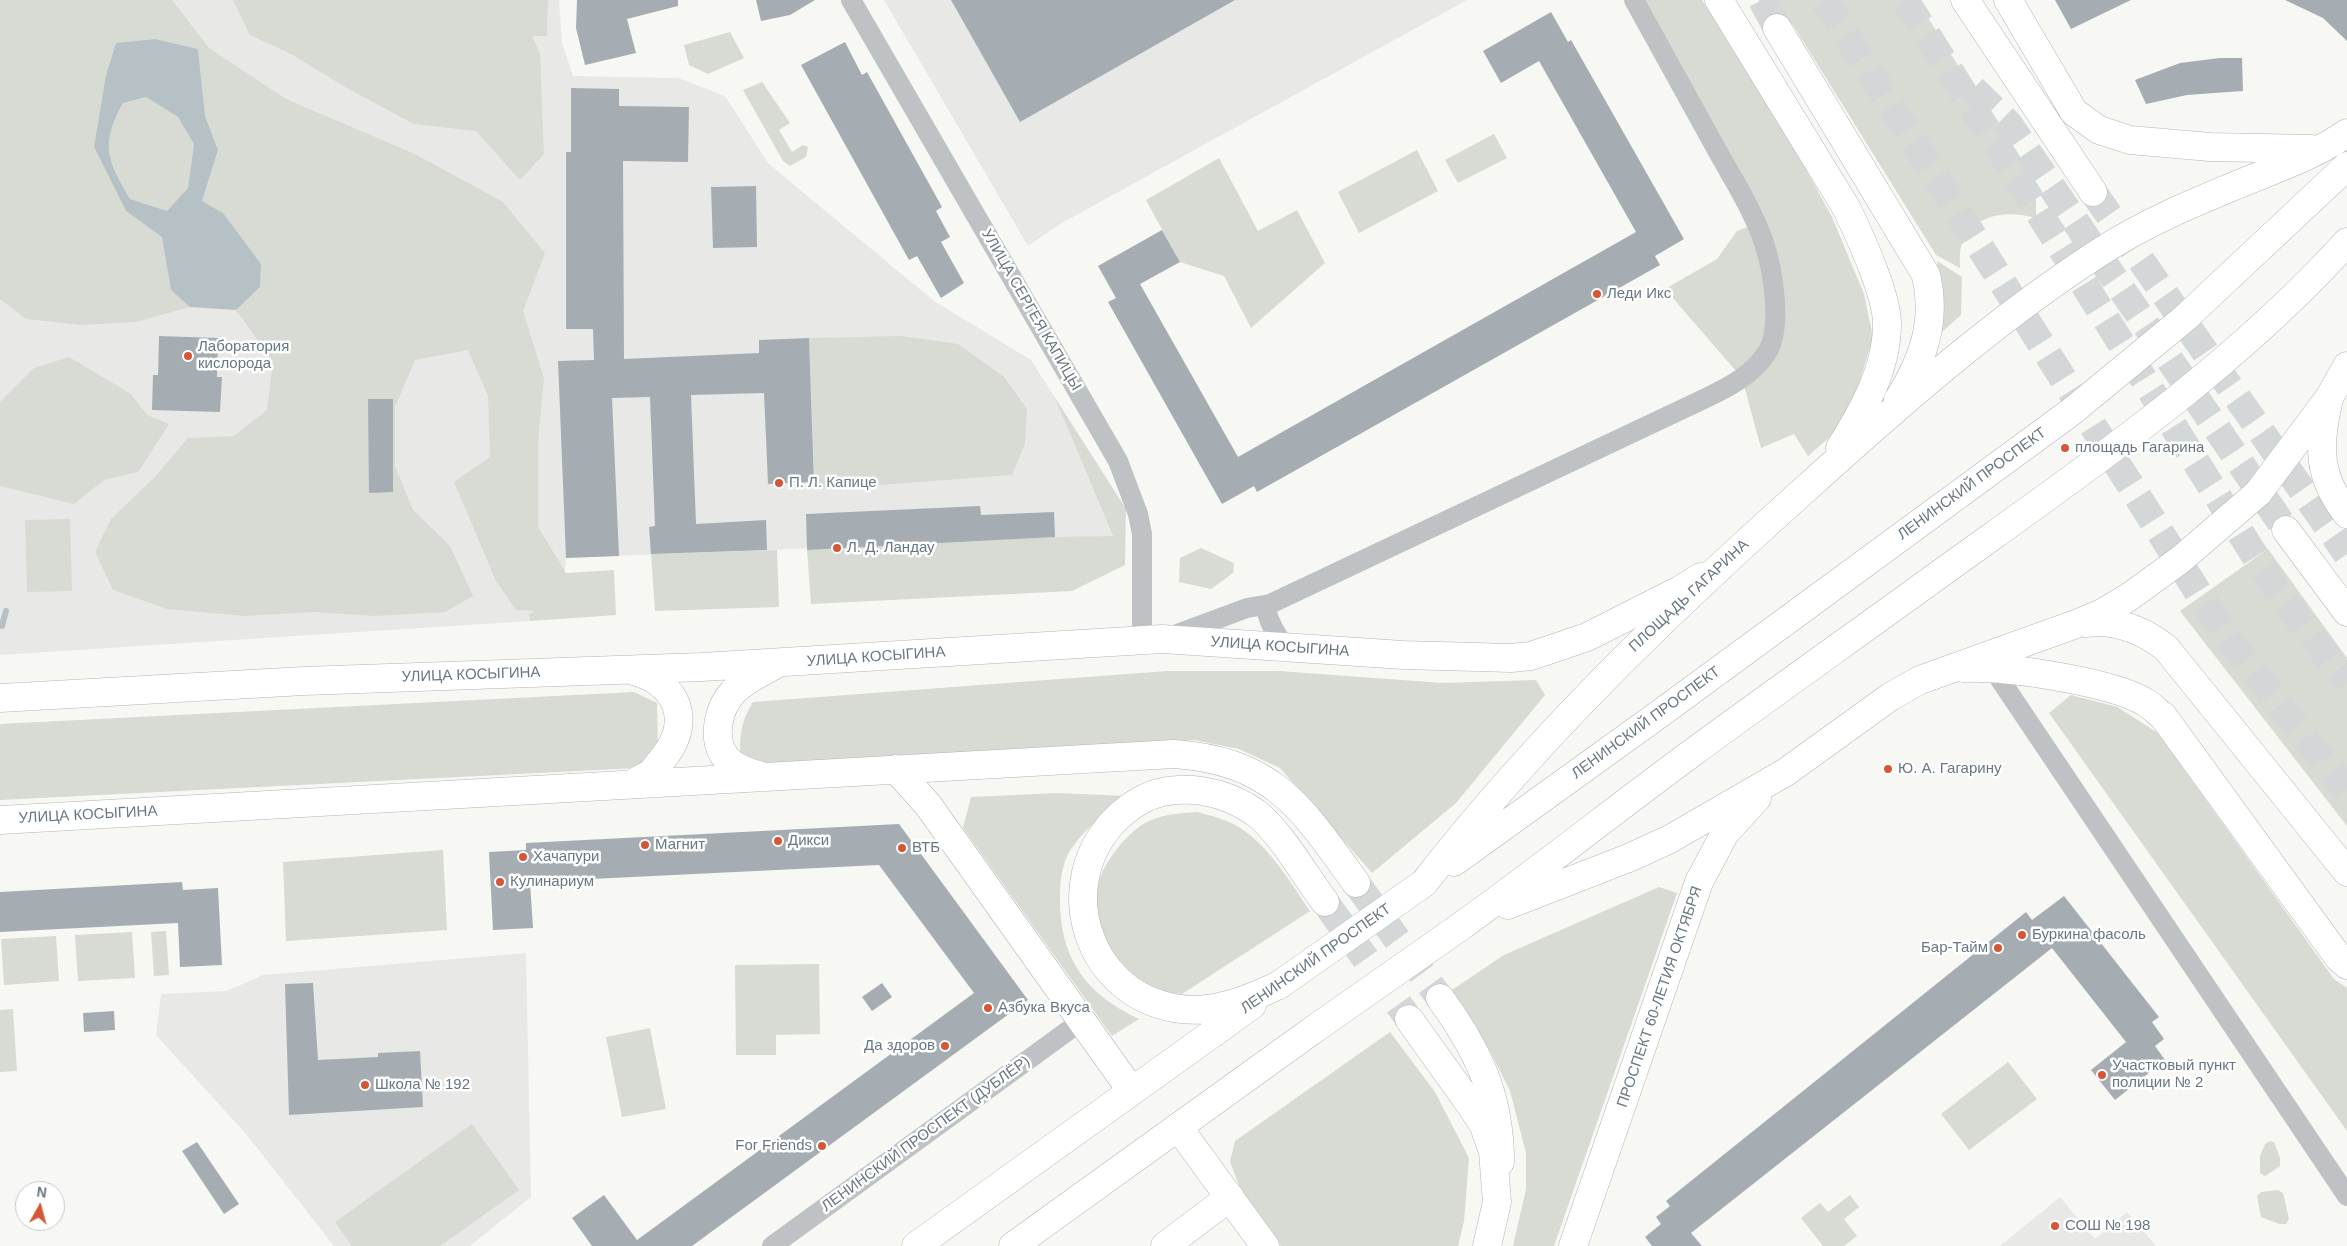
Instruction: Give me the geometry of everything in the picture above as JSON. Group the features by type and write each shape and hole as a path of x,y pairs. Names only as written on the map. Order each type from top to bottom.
{"main road":[{"path":"1719,0 1847,209 1863,244 1884,304 1887,323 1885,345 1870,393 1839,450 1817,479"},
{"path":"1965,0 2093,192"},
{"path":"2008,0 2074,112 2099,130 2130,140 2210,147 2323,150"},
{"path":"1778,28 1926,275 1931,308 1922,354 1914,375 1897,402 1870,432"},
{"name":"ПЛОЩАДЬ ГАГАРИНА","path":"1424,883 1552,732 1598,683 1727,559 1870,432 1981,338 2099,252 2195,202 2323,150 2347,133"},
{"name":"ЛЕНИНСКИЙ ПРОСПЕКТ","path":"916,1246 1131,1090 1658,715 2071,412 2185,318 2347,166"},
{"path":"1014,1246 1313,1030 1531,876 1699,748 2120,443 2231,356 2320,271 2347,242"},
{"path":"1457,929 1485,914 1631,857 1670,839 1786,772 1890,697 1945,670 2076,624 2104,612 2154,580 2258,493 2329,398 2347,366"},
{"path":"2329,398 2323,427 2321,454 2326,478 2337,501 2347,514"},
{"path":"2286,530 2347,612"},
{"name":"УЛИЦА КОСЫГИНА","path":"0,698 304,681 778,663 1152,640 1488,659 1531,656 1614,625 1680,590 1727,559"},
{"path":"2076,624 2114,622 2150,635 2166,648 2347,872"},
{"path":"766,777 744,771 729,761 721,747 717,729 721,710 732,693 748,679 778,663"},
{"path":"1945,670 1971,667 2019,671 2120,692 2145,702 2163,716 2339,958 2347,965"},
{"path":"629,670 648,675 665,685 676,702 679,720 677,736 669,751 653,771 632,784"},
{"path":"1080,759 1174,754 1199,756 1240,766 1258,775 1292,800 1356,883"},
{"name":"УЛИЦА КОСЫГИНА","path":"0,820 1080,759"},
{"path":"1080,759 1151,761 1182,766 1219,778 1246,797 1325,902"},
{"path":"896,769 928,805 1080,1022 1131,1090"},
{"name":"ПРОСПЕКТ 60-ЛЕТИЯ ОКТЯБРЯ","path":"1574,1246 1704,870 1725,833 1739,816 1786,772"},
{"path":"1272,830 1257,814 1242,804 1224,796 1185,790 1164,791 1144,798 1125,810 1096,844 1088,861 1083,881 1082,904 1086,926 1094,948 1107,968 1128,988 1150,1000 1173,1008 1196,1010 1219,1007 1259,995 1279,985"},
{"path":"1440,998 1474,1049 1496,1108 1500,1139 1497,1202 1487,1246"},
{"path":"1410,1019 1484,1126 1493,1152 1497,1202"},
{"path":"1178,1127 1265,1246"},
{"path":"1165,1246 1230,1197"}],"street":[{"name":"УЛИЦА СЕРГЕЯ КАПИЦЫ","path":"851,0 1118,461 1138,514 1142,534 1152,640"},
{"path":"1152,640 1247,608 1270,604 1697,402 1742,378 1760,362 1768,350 1773,335 1774,293 1769,260 1756,224 1634,0"},
{"path":"1270,604 1266,610 1270,622 1274,633 1286,648"},
{"path":"1993,669 2347,1196"},
{"name":"ЛЕНИНСКИЙ ПРОСПЕКТ (ДУБЛЁР)","path":"772,1246 1080,1022"}],"shaded area":[{"path":"0,0 559,0 562,43 573,76 678,78 725,96 768,163 934,301 1031,360 1054,396 1113,536 566,558 563,593 548,607 529,614 530,621 0,655"},
{"path":"0,0 172,0 209,48 286,99 415,154 503,202 545,253 523,311 544,378 538,442 538,527 566,573 614,570 616,615 530,621 529,614 535,611 516,610 496,581 454,482 490,457 488,396 468,350 415,360 395,407 395,466 413,510 450,546 473,596 445,612 375,616 313,612 244,616 167,609 113,590 95,552 111,519 154,478 188,438 234,436 267,410 273,361 236,310 260,287 261,264 223,213 202,201 218,150 205,116 198,49 155,39 116,43 106,75 94,147 126,211 162,237 171,290 190,307 136,322 81,325 26,319 0,299"},
{"path":"233,0 548,0 547,36 532,36 540,54 544,154 520,180 476,131 414,124 347,88 291,54 250,35"},
{"path":"884,0 1467,0 1060,224 1028,246"},
{"path":"1634,0 1702,0 1785,131 1832,217 1864,294 1873,337 1859,384 1838,430 1808,456 1794,434 1761,448 1742,378 1665,289 1717,259 1737,231 1755,224"},
{"path":"1758,0 1917,0 2036,190 2036,218 2014,214 1993,216 1983,220 1967,234 1962,244 1960,268 1936,255 1793,25"},
{"path":"730,32 744,58 708,74 689,65 684,45"},
{"path":"155,39 198,49 205,116 218,150 202,201 223,213 261,264 260,287 236,310 190,307 171,290 162,237 126,211 94,147 106,75 116,43","holes":["146,97 178,117 194,144 188,188 167,211 130,199 116,173 109,152 111,130 123,103"]},
{"path":"762,82 790,123 779,130 792,152 803,145 808,147 806,157 790,166 783,161 743,90"},
{"path":"146,97 178,117 194,144 188,188 167,211 130,199 116,174 109,152 111,131 123,103"},
{"path":"1494,134 1507,158 1458,183 1445,160"},
{"path":"1417,150 1438,191 1359,233 1338,192"},
{"path":"1219,158 1258,231 1297,210 1325,263 1251,328 1224,276 1180,262 1146,200"},
{"path":"1937,261 1962,277 1961,315 1942,332"},
{"path":"902,336 958,344 1004,377 1027,409 1025,444 1012,475 815,490 809,338"},
{"path":"69,357 131,394 147,415 169,424 138,472 104,480 74,504 0,486 0,402 34,368"},
{"path":"1054,396 1126,509 1125,565 1072,591 811,604 807,550 1055,537 1113,536"},
{"path":"70,519 72,591 27,592 25,520"},
{"path":"1201,548 1234,563 1233,573 1211,589 1179,582 1180,558"},
{"path":"2268,549 2347,658 2347,826 2180,611"},
{"path":"777,550 779,607 655,611 651,554"},
{"path":"1167,671 1279,671 1442,683 1536,680 1545,695 1456,803 1372,873 1280,768 1239,749 1194,740 753,765 740,752 742,726 753,702"},
{"path":"634,692 657,703 658,750 638,768 0,800 0,724"},
{"path":"2071,695 2117,707 2158,733 2334,979 2347,988 2347,1131 2049,713"},
{"path":"1058,793 1125,796 1090,827 1071,849 1064,866 1060,891 1064,938 1070,955 1079,971 1104,998 1139,1019 1112,1036 963,828 971,797"},
{"path":"1198,812 1224,820 1251,835 1273,858 1310,911 1182,994 1166,992 1152,988 1138,980 1115,957 1107,943 1097,913 1099,881 1105,867 1117,849 1141,826 1161,817 1179,813"},
{"path":"443,850 447,930 286,941 283,862"},
{"path":"1659,887 1677,893 1554,1246 1513,1246 1526,1189 1526,1153 1510,1091 1490,1051 1446,994 1504,955"},
{"path":"166,931 169,975 154,976 151,932"},
{"path":"132,932 135,978 78,981 75,935"},
{"path":"56,936 59,981 4,985 1,939"},
{"name":"Школа № 192","path":"526,953 531,1197 470,1246 334,1246 246,1134 156,1035 161,994 227,991 263,975"},
{"path":"819,964 820,1034 776,1035 776,1055 736,1055 735,965"},
{"path":"13,1009 17,1071 0,1072 0,1010"},
{"path":"650,1028 666,1109 622,1117 606,1037"},
{"path":"1390,1032 1435,1092 1469,1158 1464,1221 1458,1246 1281,1246 1247,1206 1230,1162 1235,1141"},
{"path":"2008,1062 2037,1099 1969,1150 1941,1114"},
{"path":"472,1124 519,1190 440,1246 352,1246 335,1222"},
{"path":"2270,1141 2274,1142 2280,1158 2280,1166 2265,1176 2260,1173 2260,1156 2265,1144"},
{"path":"2278,1190 2283,1193 2289,1219 2286,1224 2279,1224 2261,1217 2257,1196 2261,1192"},
{"path":"1850,1195 1859,1207 1844,1219 1857,1236 1844,1246 1823,1246 1801,1218 1820,1203 1828,1212"},
{"name":"СОШ № 198","path":"2060,1197 2095,1239 2127,1212 2156,1246 2000,1246"}],"building":[{"path":"577,0 678,0 678,6 627,19 636,53 585,65 576,28"},
{"path":"756,0 815,0 790,15 761,21"},
{"path":"951,0 1235,0 1020,122"},
{"path":"2055,0 2131,0 2071,29"},
{"path":"2285,0 2347,0 2347,41 2323,18"},
{"path":"1551,12 1568,42 1571,40 1684,239 1655,256 1660,265 1257,492 1254,486 1222,504 1108,302 1116,298 1098,266 1162,230 1180,262 1140,284 1238,457 1636,232 1539,61 1501,83 1483,51"},
{"path":"845,42 862,75 867,72 942,207 936,211 950,237 941,242 964,283 941,298 917,256 909,260 801,65"},
{"path":"2220,58 2242,58 2243,91 2187,95 2146,104 2135,80 2180,63"},
{"path":"571,88 619,89 619,106 689,107 688,162 623,161 624,359 759,353 759,340 809,338 814,482 768,484 764,393 691,395 696,524 766,520 767,550 651,554 649,527 655,526 650,397 612,398 619,556 566,558 558,361 594,360 593,329 566,329 566,152 571,152"},
{"path":"756,186 757,247 713,248 711,187"},
{"name":"Лаборатория кислорода","path":"159,336 218,338 217,377 222,377 220,412 152,410 153,375 158,375"},
{"path":"368,399 393,399 393,492 369,493"},
{"path":"980,506 981,515 1054,512 1055,537 807,550 806,514"},
{"path":"899,824 1028,1000 692,1246 592,1246 572,1218 604,1195 637,1240 974,993 879,865 530,882 533,928 493,930 489,852 526,850 526,843"},
{"path":"182,882 183,890 218,888 222,965 180,967 178,923 0,932 0,892"},
{"path":"2064,896 2159,1017 2152,1022 2164,1039 2155,1046 2165,1060 2115,1100 2091,1070 2126,1042 2052,948 1691,1233 1702,1246 1652,1246 1645,1237 1661,1224 1656,1217 1670,1206 1666,1201 2026,912 2032,920"},
{"path":"313,983 318,1060 378,1057 378,1053 420,1051 423,1107 289,1115 285,984"},
{"path":"882,983 892,997 872,1011 862,997"},
{"path":"114,1011 115,1030 84,1032 83,1013"},
{"path":"197,1142 239,1204 224,1214 182,1151"}],"waterway":[{"path":"2,626 6,611"}],"tunnel":[{"path":"1762,0 1777,28"},
{"path":"1824,0 2225,635 2347,790"},
{"path":"1905,0 2279,594 2347,682"},
{"path":"1973,89 2008,123 2286,530"},
{"path":"2093,192 2347,554"},
{"path":"1356,883 1440,998"},
{"path":"1325,902 1409,1019"}],"place":[{"name":"Леди Икс","path":"1597,294"},
{"name":"Лаборатория кислорода","path":"188,356"},
{"name":"площадь Гагарина","path":"2065,448"},
{"name":"П. Л. Капице","path":"779,483"},
{"name":"Л. Д. Ландау","path":"837,548"},
{"name":"Ю. А. Гагарину","path":"1888,769"},
{"name":"Дикси","path":"778,841"},
{"name":"Магнит","path":"645,845"},
{"name":"ВТБ","path":"902,848"},
{"name":"Хачапури","path":"523,857"},
{"name":"Кулинариум","path":"500,882"},
{"name":"Буркина фасоль","path":"2022,935"},
{"name":"Бар-Тайм","path":"1998,948"},
{"name":"Азбука Вкуса","path":"988,1008"},
{"name":"Да здоров","path":"945,1046"},
{"name":"Участковый пункт полиции № 2","path":"2102,1075"},
{"name":"Школа № 192","path":"365,1085"},
{"name":"For Friends","path":"822,1146"},
{"name":"СОШ № 198","path":"2055,1226"}]}
